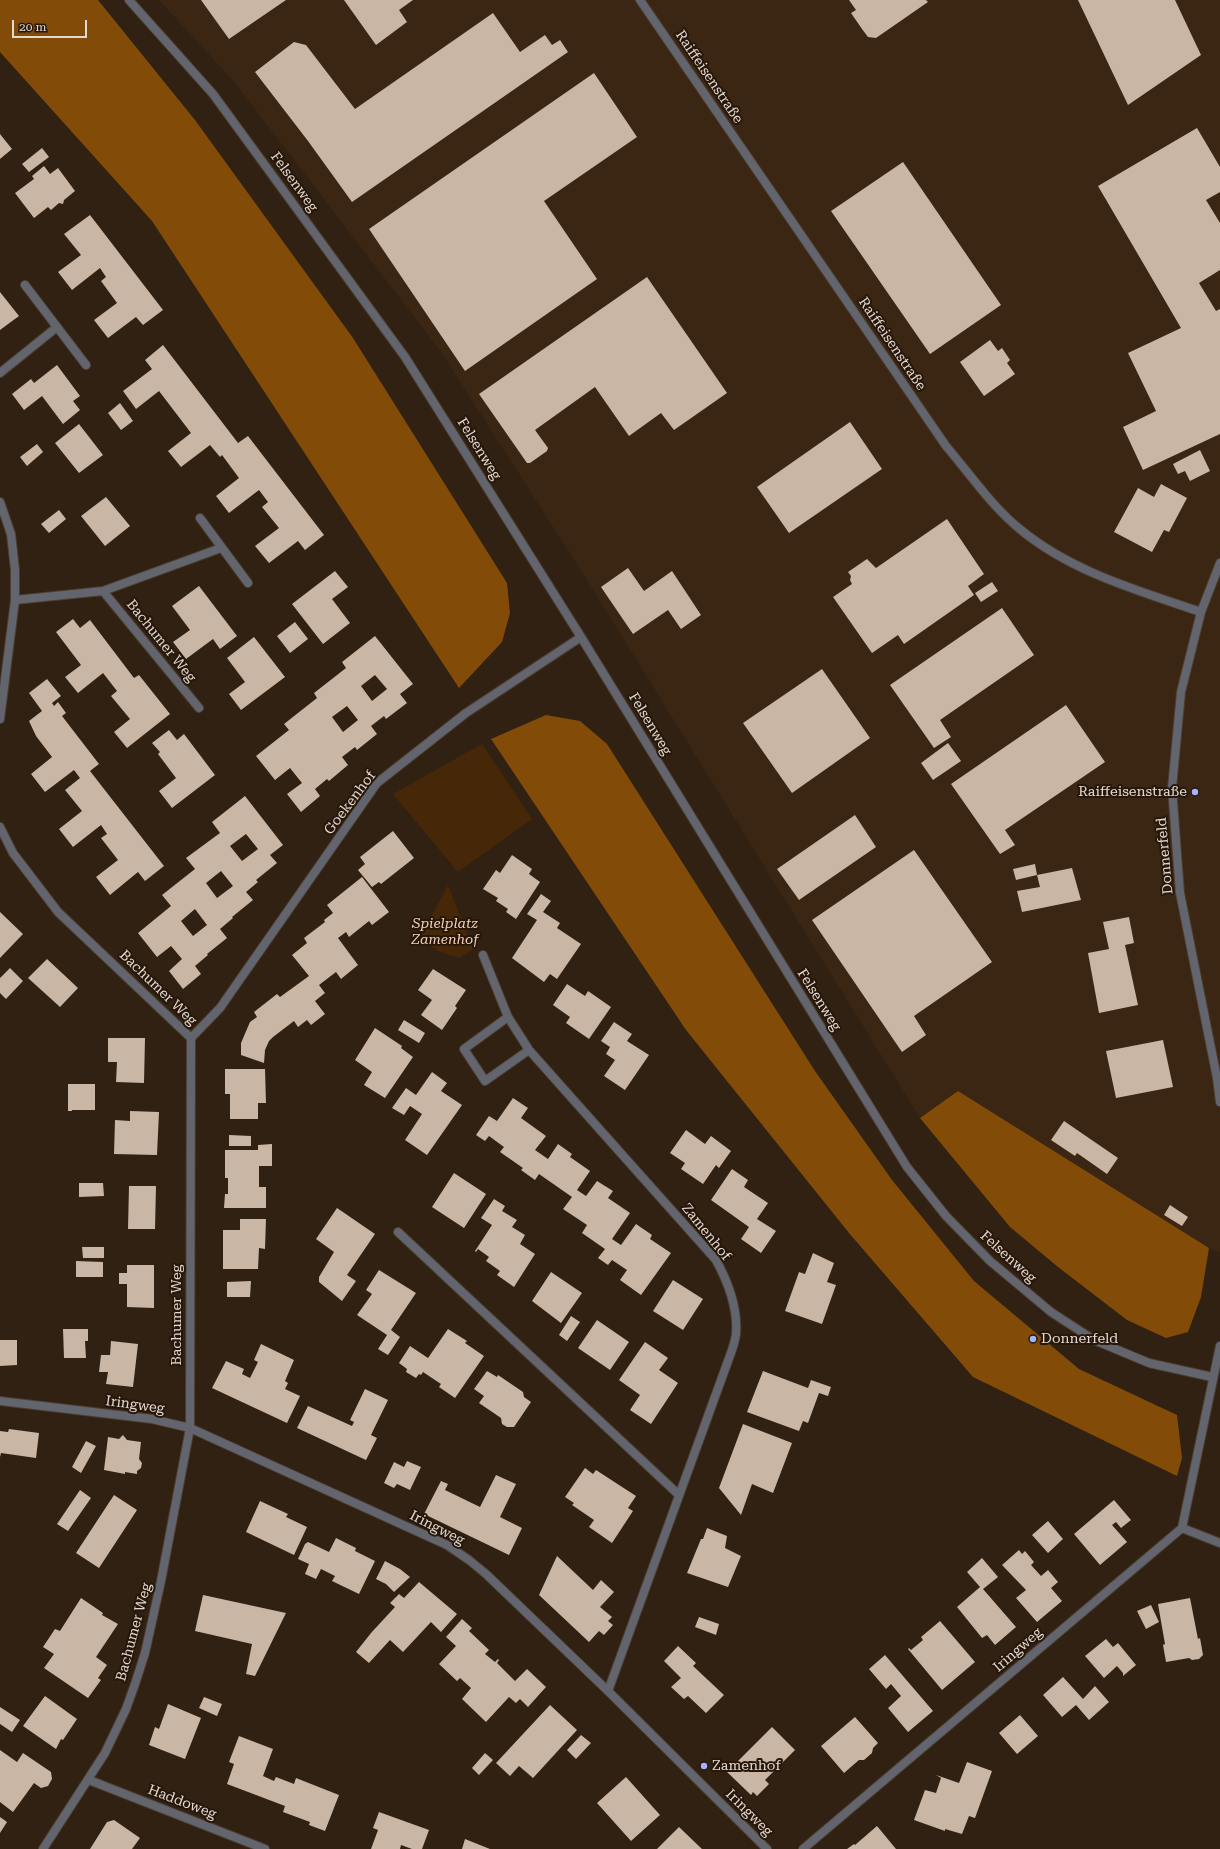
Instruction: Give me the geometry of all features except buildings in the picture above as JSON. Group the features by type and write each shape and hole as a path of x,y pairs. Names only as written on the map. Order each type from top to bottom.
{"street":[{"name":"Felsenweg","path":"128,0 213,94 405,357 581,637 907,1168 946,1216 990,1261 1051,1312 1094,1340 1149,1363 1212,1377"},
{"name":"Raiffeisenstraße","path":"640,0 946,446 1002,513 1020,530 1048,550 1102,578 1200,612"},
{"path":"25,285 86,365"},
{"path":"0,373 57,327"},
{"path":"0,502 11,534 15,570 14,600 0,719"},
{"path":"200,518 248,583"},
{"name":"Bachumer Weg","path":"14,600 103,591 221,548"},
{"name":"Donnerfeld","path":"1220,562 1200,612 1181,692 1172,788 1180,893 1220,1102"},
{"name":"Bachumer Weg","path":"103,591 199,708"},
{"name":"Goekenhof","path":"191,1038 220,1008 377,783 466,713 581,637"},
{"name":"Bachumer Weg","path":"0,827 13,853 58,912 191,1038 190,1428 161,1581 145,1653 120,1723 105,1753 89,1780 43,1849"},
{"name":"Zamenhof","path":"483,956 508,1018 529,1050 716,1260 728,1282 734,1308 736,1335 728,1361 608,1691"},
{"path":"508,1018 464,1049 485,1081 529,1050"},
{"path":"398,1232 679,1495"},
{"path":"1220,1346 1212,1377 1191,1493 1182,1528 1220,1543"},
{"name":"Iringweg","path":"0,1401 152,1420 190,1428 447,1545 460,1553 486,1574 608,1691 767,1849"},
{"name":"Iringweg","path":"803,1849 1182,1528"},
{"name":"Haddoweg","path":"89,1780 265,1849"}],"shaded area":[{"path":"0,0 98,0 195,120 353,338 507,583 510,613 502,642 459,688 152,221 0,52"},
{"path":"159,0 1220,0 1220,1253 1209,1248 958,1091 920,1118 587,580 441,352 235,83"},
{"path":"546,715 580,721 607,744 815,1071 892,1180 974,1281 1079,1369 1177,1415 1182,1458 1177,1476 973,1377 849,1233 686,1030 491,739"},
{"path":"958,1091 1209,1248 1201,1297 1188,1332 1166,1338 1127,1320 1058,1267 1010,1227 920,1118"}],"green space":[{"path":"482,744 532,819 458,872 393,794"},
{"name":"Spielplatz Zamenhof","path":"448,885 473,949 460,958 440,952 419,939"}],"place":[{"name":"Raiffeisenstraße","path":"1195,792"},
{"name":"Donnerfeld","path":"1033,1339"},
{"name":"Zamenhof","path":"704,1766"}]}
